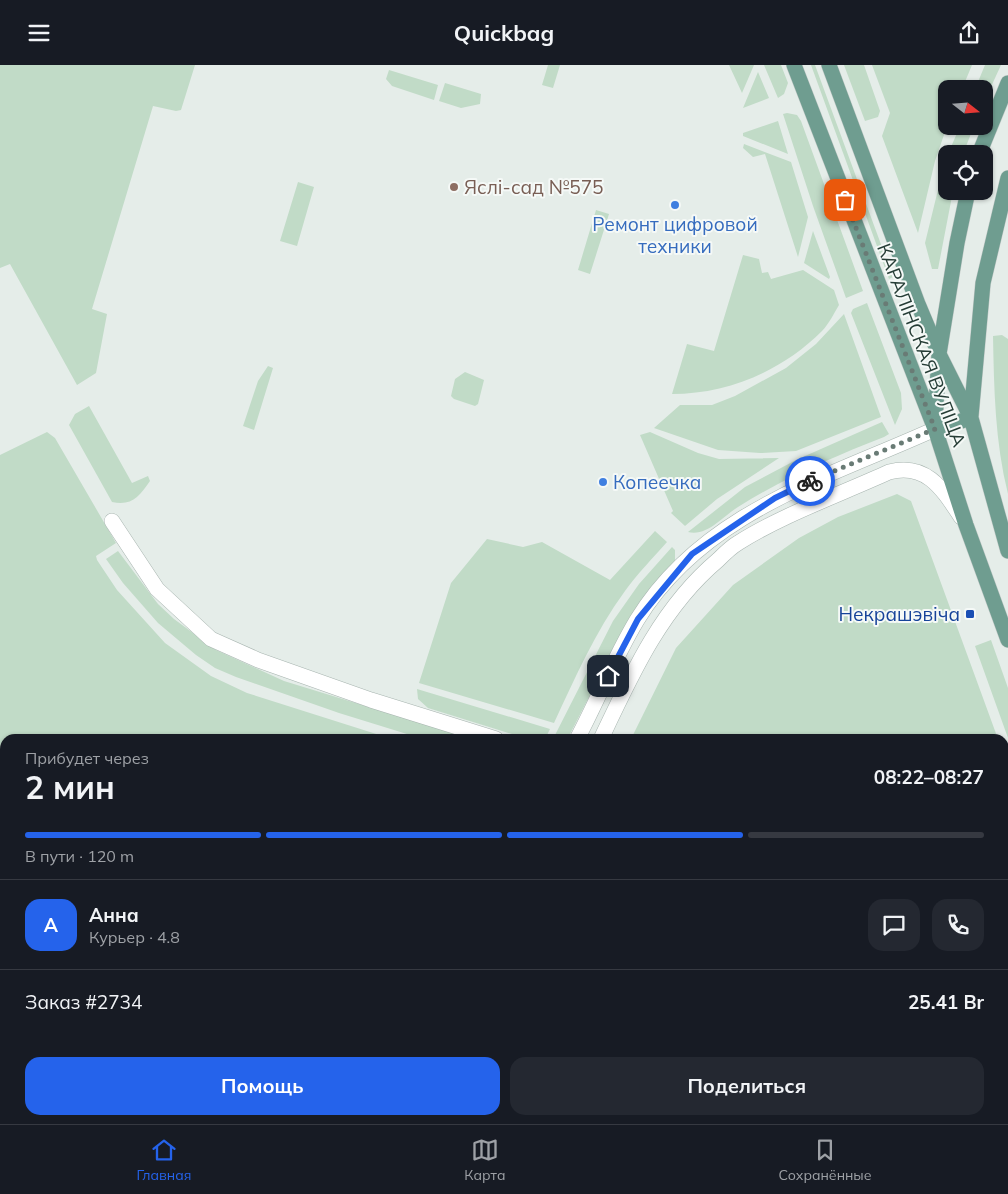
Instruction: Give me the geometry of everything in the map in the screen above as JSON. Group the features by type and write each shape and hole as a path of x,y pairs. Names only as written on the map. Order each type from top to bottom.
{"main road":[{"name":"КАРАЛІНСКАЯ ВУЛІЦА","path":"794,65 935,429 966,525 1008,640"},
{"name":"КАРАЛІНСКАЯ ВУЛІЦА","path":"828,65 918,305 939,354 971,418 1008,551"},
{"path":"983,145 1008,83"},
{"path":"966,200 957,243 939,354 935,429 971,418 983,283 1008,178"},
{"path":"918,305 930,313 944,308 949,301"}],"street":[{"path":"580,734 638,619 692,554 775,498 817,478 935,429"},
{"path":"603,734 640,658 672,608 699,576 737,543 889,472 903,469 920,473 937,484 966,525"},
{"path":"112,521 157,589 211,639 268,664 371,700 480,734"}],"green space":[{"path":"0,65 195,65 181,110 176,111 153,106 92,309 107,314 96,373 77,385 10,264 0,268"},
{"path":"548,65 560,65 553,88 542,85"},
{"path":"729,65 754,65 742,93"},
{"path":"764,65 781,65 788,83 784,94 778,98"},
{"path":"811,65 815,65 893,277 889,279"},
{"path":"844,65 864,65 880,111 878,117 865,121"},
{"path":"872,65 972,65 966,80 938,80 938,135 944,135 940,145 938,145 938,152 918,233 882,136 890,113"},
{"path":"985,65 1001,65 993,82 993,80 979,80"},
{"path":"389,70 438,85 434,100 392,86 386,79"},
{"path":"758,72 769,98 743,108"},
{"path":"445,83 481,94 480,104 461,108 439,101"},
{"path":"783,114 797,115 801,121 863,291 846,298"},
{"path":"778,121 788,154 743,136 743,133"},
{"path":"956,135 970,135 967,145 952,145"},
{"path":"744,144 791,162 808,217 798,257 765,154 753,157 743,148"},
{"path":"298,182 314,187 297,246 280,241"},
{"path":"938,190 938,200 951,200 938,269 932,269 925,243"},
{"path":"596,210 609,214 590,274 578,270"},
{"path":"813,231 830,277 829,279 804,263"},
{"path":"743,255 759,259 762,273 768,272 771,279 803,270 834,290 839,305 822,331 790,358 772,369 734,385 693,393 672,394 687,344 714,351"},
{"path":"867,303 901,393 902,409 895,425 851,313 853,309"},
{"path":"844,314 881,417 796,451 760,453 718,450 654,428 680,405 712,405 735,396 786,368 816,344"},
{"path":"1002,335 1008,339 1008,494 1000,455 994,376 993,336"},
{"path":"268,366 273,368 254,430 243,426 258,381"},
{"path":"465,372 484,380 478,404 475,406 454,399 451,396 455,379"},
{"path":"89,406 132,483 148,476 150,481 146,487 138,496 130,501 125,503 112,502 69,425 75,414"},
{"path":"882,422 889,434 884,437 791,477 738,507 708,529 695,533 688,532 745,487 796,460"},
{"path":"47,432 55,438 116,543 96,556 97,560 117,590 165,643 211,676 247,693 376,734 0,734 0,455"},
{"path":"650,432 698,453 719,459 779,458 717,499 685,526 671,513 673,511 640,435"},
{"path":"897,494 911,501 996,734 633,734 676,648 733,585 799,538 838,517"},
{"path":"655,531 667,542 640,572 604,623 586,655 554,723 419,683 451,583 487,539 523,547 542,542 610,580"},
{"path":"672,547 675,550 675,561 608,660 570,734 556,734 613,621 639,584"},
{"path":"118,551 158,604 174,619 216,650 284,681 457,734 407,734 339,713 215,668 196,655 158,623 123,583 106,559"},
{"path":"991,640 1008,688 1008,734 1007,734 975,646"},
{"path":"417,689 550,729 548,734 512,734 428,708 418,699"}],"way so far":[{"path":"810,481 896,447 935,429 845,200"}],"place":[{"name":"Яслі-сад №575","path":"454,187"},
{"name":"Ремонт цифровой техники","path":"675,205"},
{"name":"Копеечка","path":"603,482"},
{"name":"Некрашэвіча","path":"970,614"}],"route":[{"path":"608,676 638,619 692,554 775,498 810,481"}]}
